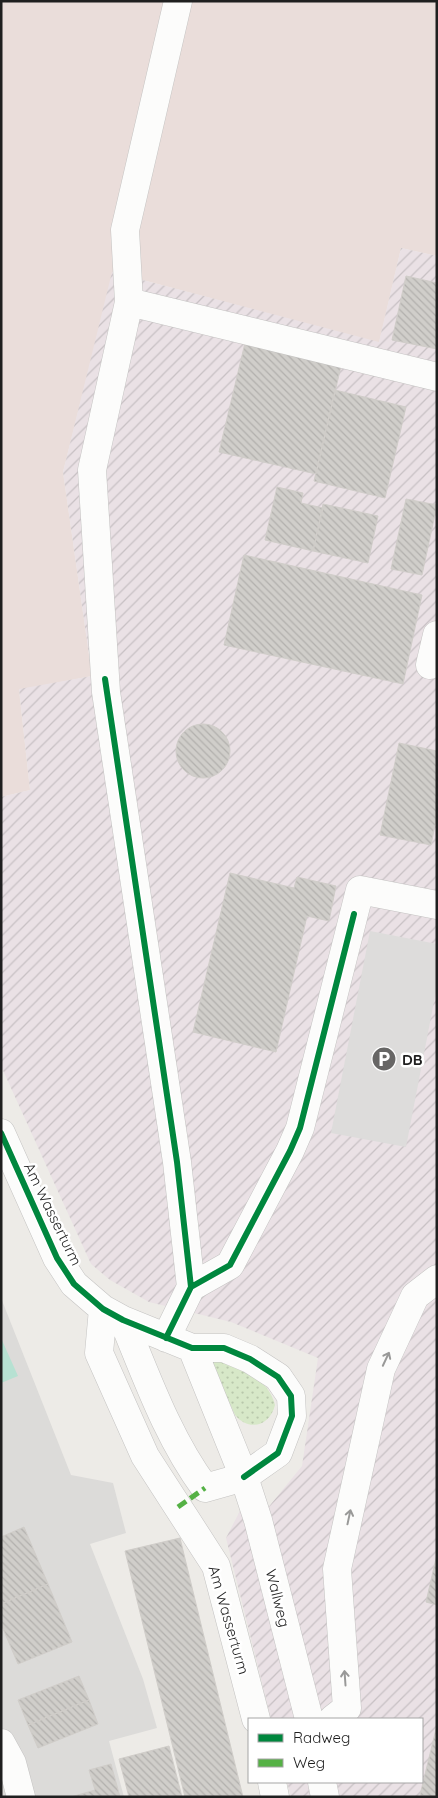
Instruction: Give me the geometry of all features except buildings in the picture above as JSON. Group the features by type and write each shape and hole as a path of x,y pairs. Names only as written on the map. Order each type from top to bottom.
{"street":[{"path":"166,1338 191,1287 178,1162 105,680 92,470 129,302 125,230 178,1"},
{"path":"129,302 437,377"},
{"path":"430,665 437,635"},
{"path":"191,1287 230,1265 290,1151 300,1128 360,890 437,905"},
{"name":"Am Wasserturm","path":"1,1133 57,1258 74,1284 113,1315 192,1348 224,1348 250,1359 278,1377 290,1396 292,1416 278,1453 244,1477 205,1488 192,1471 171,1435 113,1315"},
{"path":"334,1718 347,1708 337,1569 381,1369 415,1296 437,1279"},
{"name":"Am Wasserturm","path":"113,1315 99,1353 145,1456 216,1566 256,1718"},
{"path":"192,1348 244,1477"},
{"name":"Wallweg","path":"244,1477 258,1520 309,1718"},
{"path":"1,1743 12,1763 21,1797"},
{"path":"272,1783 275,1797"},
{"path":"322,1783 325,1797"}],"shaded area":[{"path":"1,1 437,1 437,256 401,248 379,343 113,272 63,472 92,676 19,690 30,790 1,797"},
{"path":"401,248 437,256 437,1797 291,1797 287,1783 423,1783 423,1718 271,1718 226,1538 244,1503 258,1520 302,1466 318,1358 231,1322 149,1302 110,1280 91,1264 1,1066 1,797 30,790 19,689 92,676 63,472 112,272 379,342"},
{"name":"DB","path":"370,931 437,944 437,986 406,1147 331,1133"},
{"path":"1,1298 71,1475 113,1483 126,1533 90,1544 143,1679 157,1728 109,1741 124,1797 1,1797"}],"green space":[{"path":"1,1338 18,1376 1,1383"},
{"path":"214,1357 251,1374 266,1387 275,1405 269,1418 264,1422 252,1425 246,1424 235,1415 211,1363"}],"marked path":[{"path":"178,1507 205,1488"}],"cycle path":[{"path":"105,679 177,1162 191,1287 166,1338"},
{"path":"191,1287 230,1265 290,1151 300,1128 354,914"},
{"path":"1,1133 57,1258 74,1284 103,1309 123,1320 192,1348 224,1348 250,1359 278,1377 291,1396 292,1416 278,1453 244,1477"}],"place":[{"name":"DB","path":"384,1059"}]}
